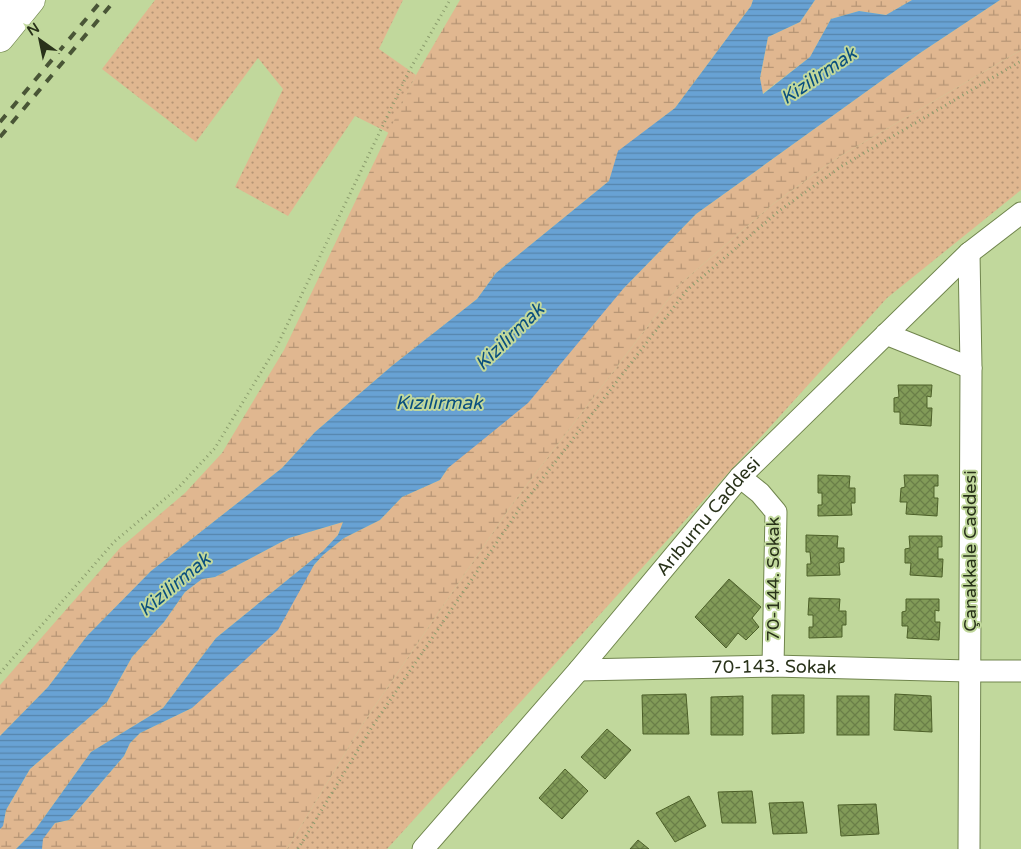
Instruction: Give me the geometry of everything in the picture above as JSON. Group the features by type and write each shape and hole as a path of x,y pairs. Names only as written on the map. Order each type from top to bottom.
{"highway":[{"path":"0,4 4,0"},
{"path":"0,38 32,0"}],"street":[{"name":"Arıburnu Caddesi","path":"424,849 579,670 740,477 969,253 1021,213"},
{"name":"Çanakkale Caddesi","path":"969,253 971,368 969,849"},
{"path":"886,334 971,368"},
{"name":"70-144. Sokak","path":"740,477 760,493 776,512 772,666"},
{"name":"70-143. Sokak","path":"579,670 772,666 969,671 1021,670"}],"path":[{"path":"0,673 114,542 179,487 215,448 277,346 409,71 450,0"},
{"path":"298,849 372,727 520,508 687,290 778,211 842,166 1021,61"}],"green space":[{"path":"155,0 403,0 379,49 416,75 389,133 355,116 288,216 235,187 283,89 258,58 196,142 102,69"},
{"path":"460,0 753,0 751,6 675,108 619,151 609,181 496,273 477,299 393,365 315,432 282,468 151,571 87,636 48,687 0,736 0,685 120,548 185,493 222,453 284,350 416,75"},
{"path":"815,0 912,0 886,15 859,11 831,19 810,57 762,94 760,78 768,37 800,22"},
{"path":"1000,0 1021,0 1021,50 837,158 773,204 680,284 513,503 364,722 287,849 42,849 42,839 55,823 69,820 124,756 130,743 140,733 192,708 323,555 344,538 380,520 402,497 440,480 448,468 696,214 920,53"},
{"path":"1021,50 1021,190 887,298 387,849 287,849 364,722 513,503 680,284 773,204 837,158"},
{"path":"343,522 338,535 323,551 216,638 163,708 91,752 35,830 16,849 0,849 0,829 3,825 6,810 30,769 107,702 132,657 164,622 185,592 202,579 215,577 289,538"}],"water":[{"name":"Kızılırmak","path":"753,0 815,0 800,22 768,37 760,78 763,94 810,57 831,19 859,11 886,15 912,0 1000,0 920,53 696,214 623,289 528,403 448,468 440,480 402,497 380,520 344,538 323,555 314,565 278,630 192,708 140,733 130,743 124,756 69,820 55,823 43,839 42,849 16,849 35,830 91,752 163,708 216,638 323,551 338,535 343,522 289,538 215,577 202,579 185,592 164,622 132,657 107,702 30,769 6,810 3,826 0,829 0,736 48,687 87,636 151,571 282,468 315,432 393,365 477,299 496,273 609,181 618,151 675,108 751,6"}],"building":[{"path":"898,385 932,385 931,397 927,396 927,408 932,408 931,426 900,424 900,412 894,412 894,398 899,397"},
{"path":"818,475 850,476 849,488 855,488 855,503 851,503 852,515 818,516 818,505 822,505 822,493 818,493"},
{"path":"904,475 938,475 938,486 934,486 934,498 938,498 937,516 906,514 907,502 900,502 901,488 905,487"},
{"path":"806,535 838,536 837,548 844,548 844,562 839,563 840,575 807,576 807,564 811,564 810,552 806,552"},
{"path":"909,536 942,536 942,547 938,547 938,559 943,559 942,577 910,575 911,563 905,563 905,549 910,548"},
{"path":"729,579 761,607 752,618 759,627 746,640 738,633 726,648 695,617"},
{"path":"809,598 840,599 839,611 846,611 846,625 842,625 842,637 809,638 809,627 813,627 813,615 808,615"},
{"path":"906,599 939,599 939,611 935,610 935,622 940,622 939,640 907,638 908,626 902,626 902,612 906,611"},
{"path":"686,694 689,734 643,734 642,695"},
{"path":"895,694 931,696 932,732 894,730"},
{"path":"772,695 804,695 804,733 772,734"},
{"path":"743,696 743,735 711,735 711,697"},
{"path":"837,696 869,696 869,735 837,735"},
{"path":"607,729 631,750 605,779 581,757"},
{"path":"565,769 588,791 562,819 539,798"},
{"path":"752,791 756,823 722,823 718,792"},
{"path":"689,796 706,826 675,842 656,813"},
{"path":"803,802 807,833 773,834 769,803"},
{"path":"876,804 879,834 841,836 838,805"},
{"path":"638,840 649,849 630,849"}],"railway":[{"path":"0,122 102,0"},
{"path":"0,137 115,0"}],"water label":[{"name":"Kizilirmak","path":"818,75"},
{"name":"Kizilirmak","path":"509,336"},
{"name":"Kizilirmak","path":"174,584"}]}
